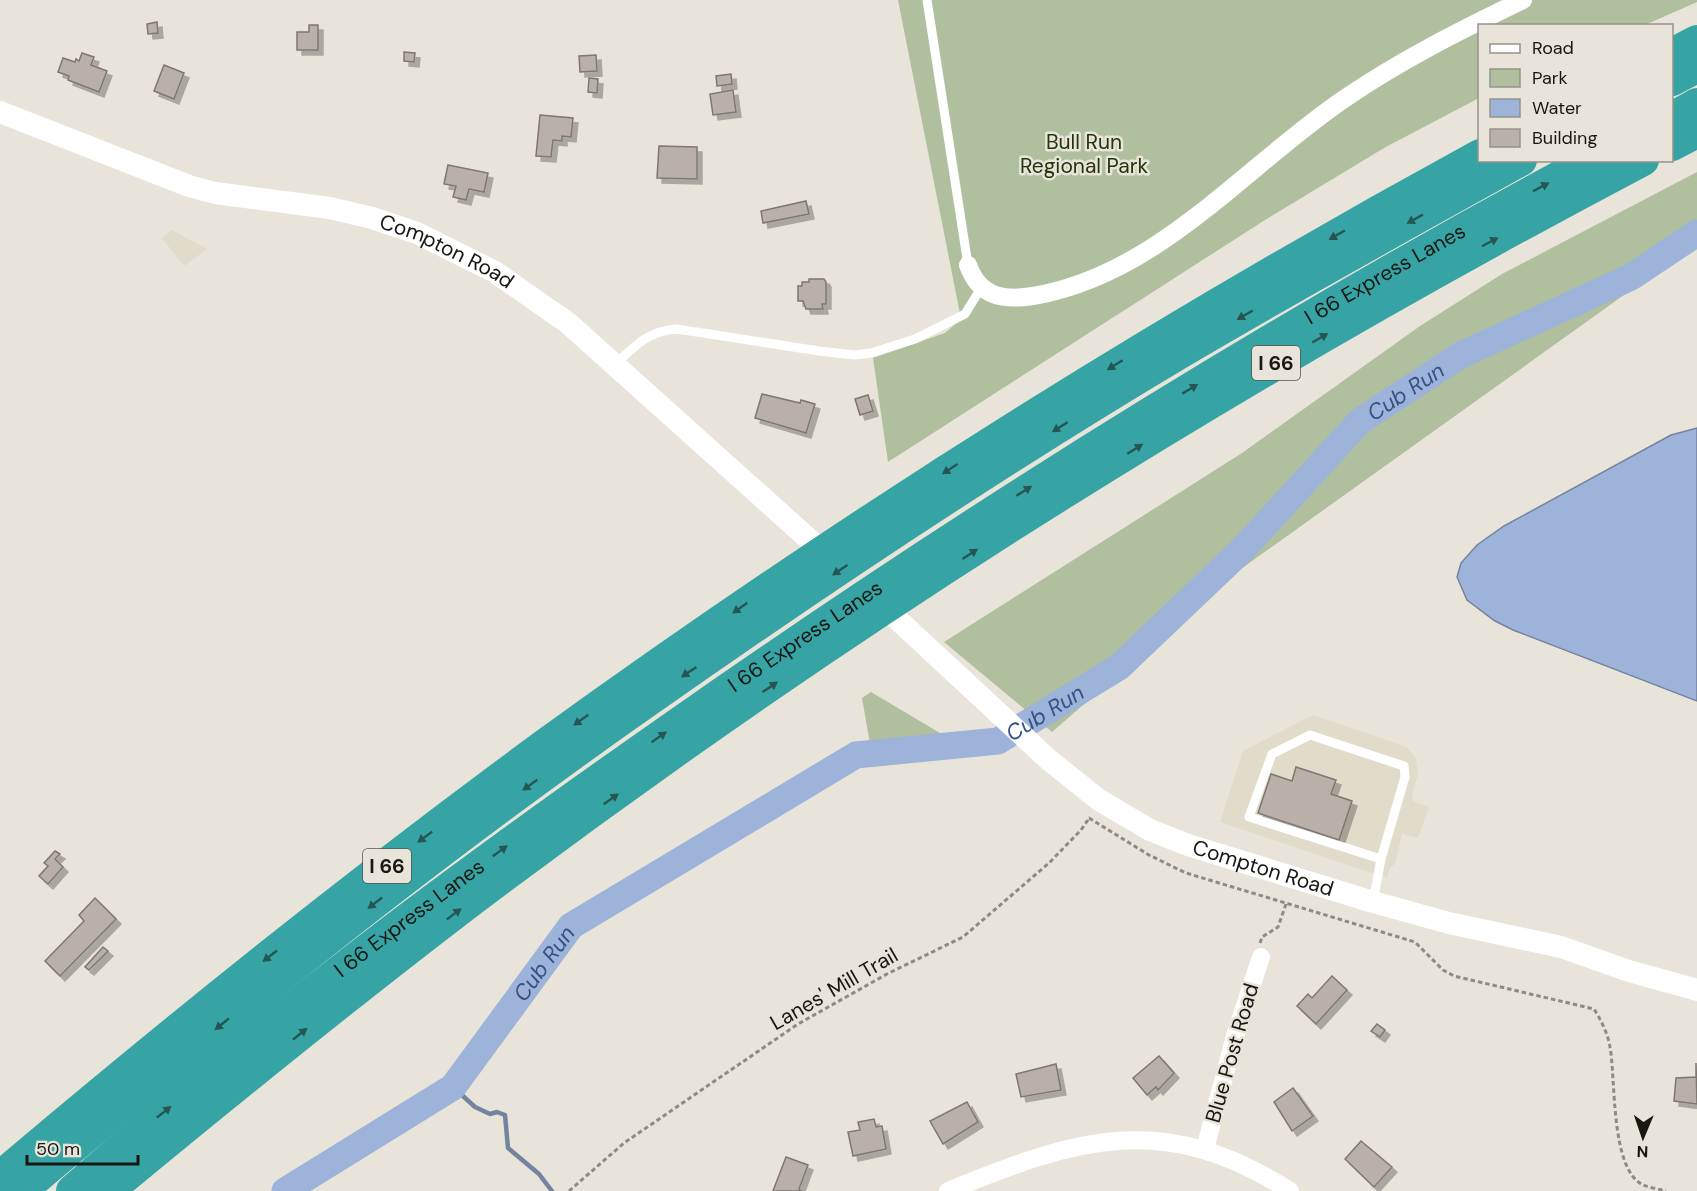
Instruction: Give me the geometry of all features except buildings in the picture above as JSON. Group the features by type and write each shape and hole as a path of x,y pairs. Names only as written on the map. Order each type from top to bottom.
{"highway":[{"path":"1673,53 1697,41"},
{"path":"1673,79 1697,68"},
{"path":"1673,117 1697,104"},
{"path":"1673,145 1697,132"},
{"name":"I 66","path":"0,1177 140,1059 398,857 559,735 798,583 1127,358 1478,155"},
{"name":"I 66 Express Lanes","path":"864,539 1299,283 1517,162"},
{"name":"I 66 Express Lanes","path":"913,577 1260,347 1407,261 1587,162"},
{"name":"I 66","path":"108,1191 231,1089 453,915 836,627 913,577 1051,501 1299,350 1472,251 1639,162"},
{"name":"I 66 Express Lanes","path":"21,1191 242,1007 453,844 648,701 798,583"},
{"name":"I 66 Express Lanes","path":"72,1191 146,1126 412,916 588,786 836,627"}],"street":[{"path":"968,265 981,288 997,296 1023,297 1068,288 1115,268 1182,226 1296,135 1376,78 1417,53 1523,0"},
{"name":"Compton Road","path":"0,112 189,186 215,193 330,208 417,233 495,272 537,299 615,365 812,542"},
{"name":"Compton Road","path":"897,620 1049,760 1094,809 1188,845 1373,902 1449,923 1561,947 1629,971 1697,990"},
{"name":"Blue Post Road","path":"1205,1149 1235,1036 1261,957"},
{"path":"948,1191 1023,1160 1062,1148 1102,1142 1139,1140 1179,1143 1205,1149 1262,1173 1290,1191"}],"lane":[{"path":"927,0 968,265"},
{"path":"615,365 643,339 662,330 677,329 831,352 871,353 915,339 965,314 981,288"},
{"path":"1373,902 1381,859 1405,777 1404,766 1310,735 1272,754 1249,817 1381,859"}],"path":[{"path":"1094,809 1149,855 1186,873 1415,942 1443,970 1454,976 1594,1009 1610,1046 1615,1123 1624,1157 1634,1176 1642,1185 1666,1191"},
{"name":"Lanes' Mill Trail","path":"569,1191 624,1143 798,1024 887,974 963,937 1049,863 1094,809"},
{"path":"1261,957 1256,956 1262,937 1278,927 1286,904"}],"shaded area":[{"path":"172,230 207,249 184,266 162,238"},
{"path":"1313,715 1407,747 1416,759 1418,774 1412,794 1413,801 1429,807 1418,838 1402,834 1395,864 1390,868 1387,878 1220,822 1243,751"}],"green space":[{"name":"Bull Run Regional Park","path":"898,0 1697,0 1697,2 1647,24 1478,24 1478,99 1384,148 1265,220 888,462 873,358 945,333 961,319"},
{"path":"1697,172 1697,246 1680,255 1234,574 1052,732 944,642 1242,453 1420,326 1502,274"},
{"path":"871,692 955,742 873,761 862,698"}],"water":[{"path":"1697,428 1697,701 1513,630 1495,621 1467,600 1457,577 1461,563 1477,545 1504,526 1671,435"}],"waterway":[{"name":"Cub Run","path":"285,1191 453,1087 571,926 856,755 998,741 1119,667 1243,549 1360,421 1461,355 1631,277 1697,233"},
{"path":"453,1087 475,1107 490,1114 497,1112 505,1115 508,1148 539,1174 552,1191"}]}
